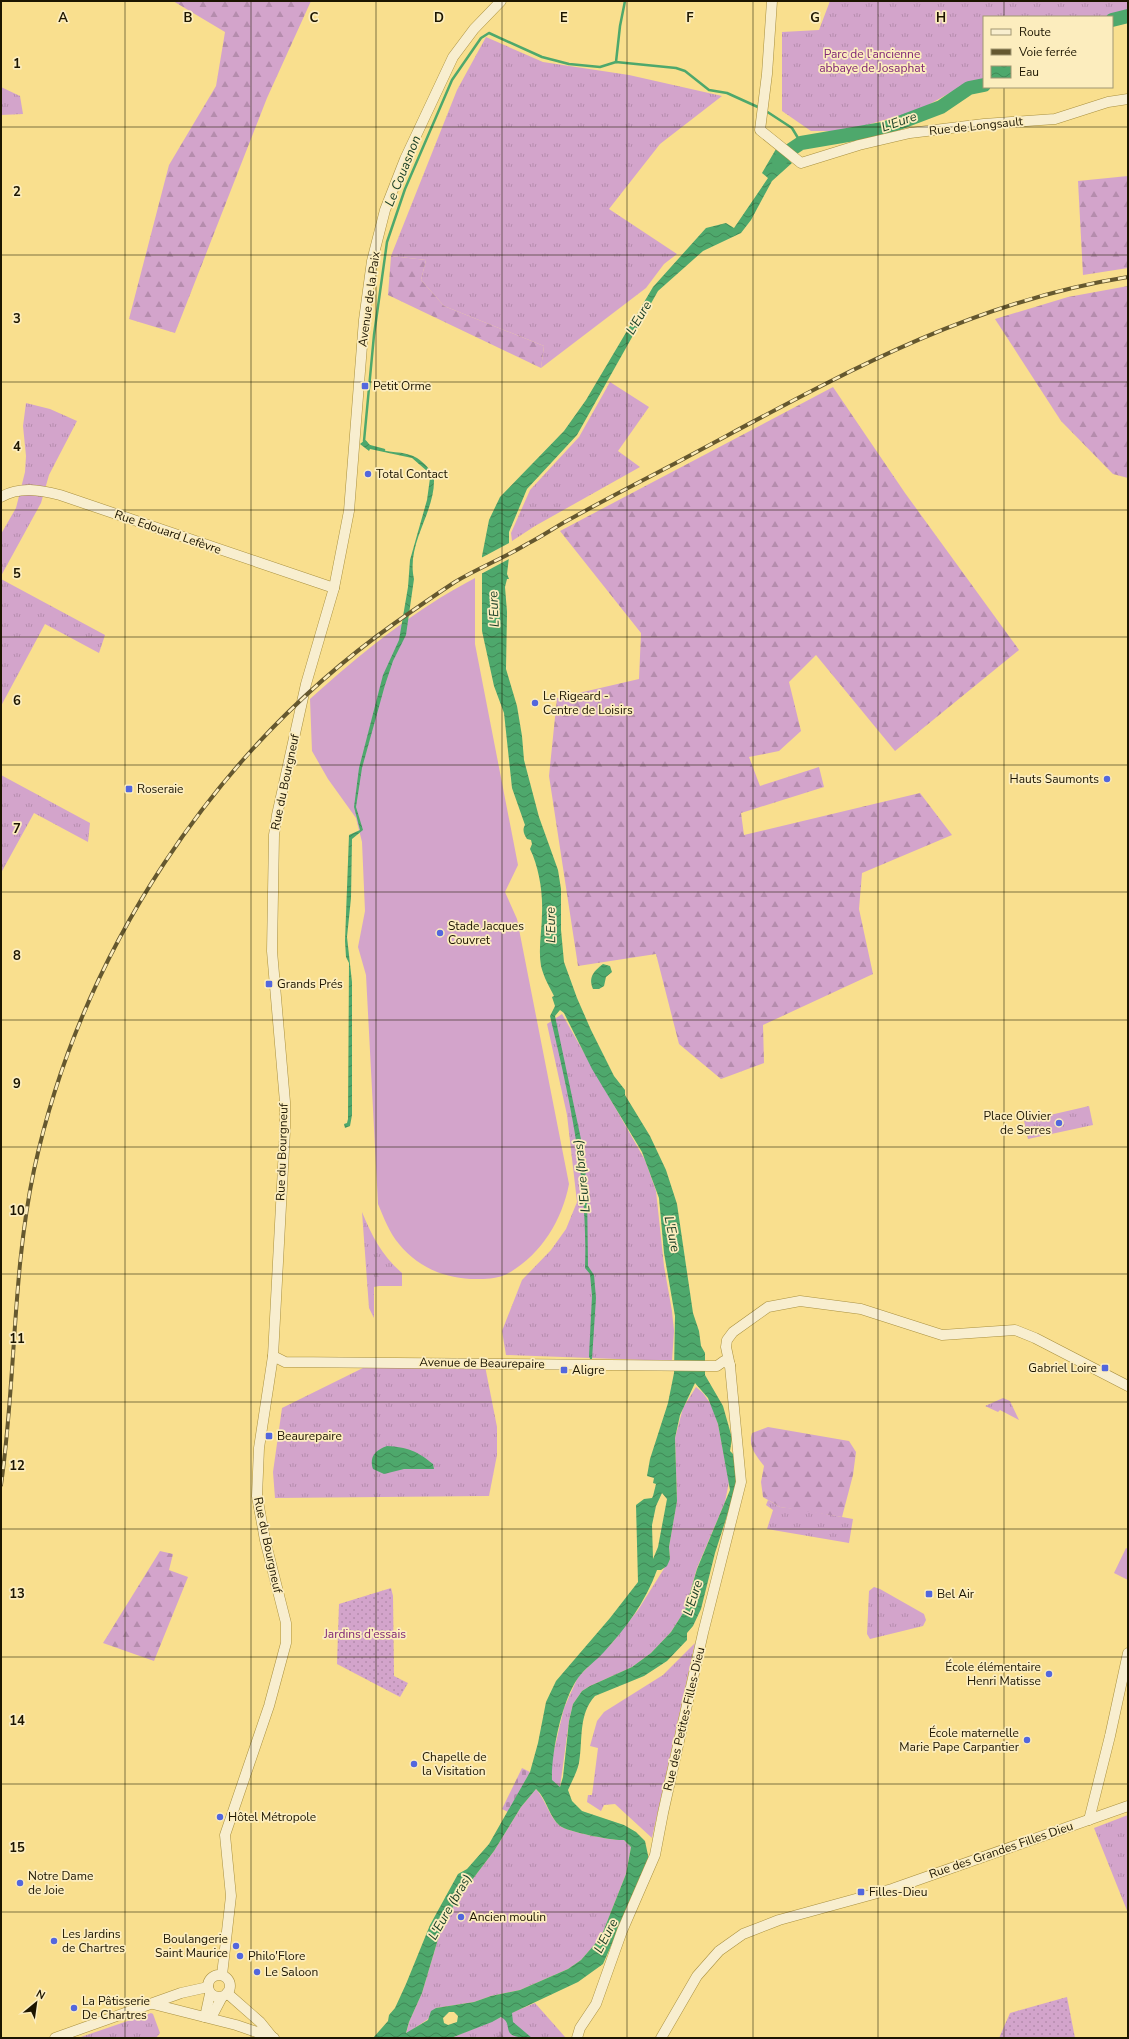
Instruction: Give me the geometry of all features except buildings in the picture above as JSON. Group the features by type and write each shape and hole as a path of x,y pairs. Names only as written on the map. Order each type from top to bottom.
{"main road":[{"name":"Avenue de la Paix","path":"354,439 364,320 372,261 385,210 405,159 453,57 474,29 501,1"},
{"name":"Rue de Longsault","path":"772,1 767,74 760,117 760,130 799,162 859,145 910,134 984,124 1054,119 1108,102 1128,99"},
{"name":"Rue du Bourgneuf","path":"222,1975 231,1896 225,1835 269,1706 286,1642 286,1623 265,1540 256,1496 259,1448 272,1356 285,1130 285,1102 272,951 274,835 278,809 306,684 334,588 349,511 354,439"},
{"name":"Rue Edouard Lefèvre","path":"1,497 10,492 42,490 334,588"},
{"name":"Rue des Petites-Filles-Dieu","path":"576,2038 580,2028 596,2004 622,1931 655,1855 662,1813 702,1640 741,1482 730,1366 726,1347 727,1340 733,1332 768,1307 800,1301 860,1309 942,1335 1015,1330 1042,1342 1128,1386"},
{"name":"Avenue de Beaurepaire","path":"272,1356 285,1362 498,1362 714,1366 724,1361 730,1366"},
{"path":"1089,1820 1110,1736 1128,1653"},
{"name":"Rue des Grandes Filles Dieu","path":"661,2038 697,1976 719,1951 743,1934 779,1920 892,1888 1128,1806"},
{"path":"222,1975 229,1981 230,1987 208,2017 209,1990 212,1978 222,1975"},
{"path":"209,1990 216,1997 225,1995"},
{"path":"55,2038 181,1993 209,1990"},
{"path":"225,1995 260,2022 273,2038"},
{"path":"153,2004 208,2017 273,2038"}],"green space":[{"path":"173,1 311,1 267,98 175,333 129,319 169,165 216,86 225,32"},
{"name":"Parc de l'ancienne abbaye de Josaphat","path":"830,1 1128,1 1128,12 1112,16 983,16 983,81 964,85 919,110 846,131 811,131 782,111 782,32 819,30"},
{"path":"486,37 543,62 629,75 722,96 660,144 609,209 677,254 664,264 646,288 541,368 544,346 444,306 421,280 426,260 391,256 457,90"},
{"path":"1,87 20,96 23,114 1,115"},
{"path":"1128,176 1128,268 1083,275 1078,181"},
{"path":"391,256 426,260 421,280 444,306 544,346 541,368 388,295"},
{"path":"1128,286 1128,478 1113,474 1061,421 995,319 1068,297"},
{"path":"610,382 649,407 618,451 640,467 535,526 512,541 511,533 530,490 579,437"},
{"path":"833,387 905,493 1019,650 895,751 816,655 789,682 801,731 779,751 749,757 760,786 819,767 824,787 741,813 744,835 920,793 952,835 862,873 859,909 873,974 763,1025 764,1063 721,1079 679,1044 656,954 578,966 549,776 557,698 639,679 641,633 560,531"},
{"path":"26,403 50,409 77,421 49,475 41,503 1,576 1,534 16,508 25,472 26,456 23,426"},
{"name":"Stade Jacques Couvret","path":"475,578 475,644 518,865 505,892 517,919 569,1184 566,1198 555,1224 548,1236 530,1258 507,1274 494,1278 468,1279 446,1275 435,1271 425,1266 407,1253 392,1235 378,1204 366,975 358,947 365,911 362,842 356,818 328,779 312,751 310,699 349,665 409,618 452,590"},
{"path":"1,579 105,635 99,653 45,624 1,706"},
{"path":"1,775 90,823 88,842 34,813 1,873"},
{"path":"562,1014 645,1160 656,1191 664,1266 674,1331 672,1361 506,1355 502,1331 522,1280 551,1250 566,1229 577,1202 567,1115 547,1024"},
{"path":"1089,1106 1093,1125 1028,1139 1024,1121"},
{"path":"362,1212 383,1253 402,1273 379,1273 379,1286 374,1287 374,1318 369,1308"},
{"path":"379,1273 402,1273 402,1286 379,1286"},
{"path":"369,1365 485,1366 497,1427 497,1455 489,1496 275,1498 273,1472 282,1408"},
{"path":"696,1387 703,1393 712,1406 718,1424 729,1482 725,1502 697,1568 685,1610 671,1632 651,1653 632,1667 582,1691 573,1704 569,1721 560,1787 552,1781 551,1763 564,1708 578,1677 612,1643 638,1610 670,1559 669,1547 677,1500 675,1438 683,1408"},
{"path":"1003,1398 1010,1401 1019,1420 1000,1410 998,1412 985,1406"},
{"path":"768,1427 849,1441 856,1452 853,1475 842,1517 780,1507 763,1497 761,1482 764,1466 752,1447 751,1438 752,1433"},
{"path":"768,1500 780,1507 853,1519 849,1543 767,1529 773,1510 766,1505"},
{"path":"1126,1548 1128,1549 1128,1580 1114,1573"},
{"path":"160,1551 173,1554 169,1570 188,1577 154,1661 103,1643"},
{"path":"874,1587 924,1614 926,1620 923,1626 870,1639 867,1634 869,1591"},
{"name":"Jardins d’essais","path":"391,1588 393,1596 394,1676 408,1683 400,1697 337,1664 339,1604"},
{"path":"695,1643 652,1838 615,1804 604,1805 601,1811 587,1802 588,1795 592,1795 598,1748 590,1746 597,1721 604,1712 663,1675"},
{"path":"522,1768 530,1772 508,1812 502,1809"},
{"path":"536,1789 553,1818 560,1826 591,1836 624,1840 631,1847 626,1874 601,1937 581,1960 568,1969 520,1990 491,1996 474,2002 436,2008 428,2019 406,2034 409,2022 422,1993 441,1929 456,1901 494,1851 521,1807"},
{"path":"1128,1815 1128,1913 1094,1828"},
{"path":"1067,1997 1075,2038 999,2038 1010,2013"},
{"path":"535,2003 566,2038 451,2038"},
{"path":"151,2013 153,2014 160,2033 156,2038 78,2038"},
{"path":"505,2021 510,2033 516,2038 493,2038 500,2035 497,2028 500,2023"}],"water":[{"name":"L'Eure (bras)","path":"776,149 792,163 772,181 751,220 741,233 703,251 658,291 577,435 527,489 509,532 509,545 502,549 502,560 509,557 507,574 509,579 507,579 505,587 507,612 506,669 517,706 524,760 539,817 558,870 561,889 561,930 564,962 577,998 591,1030 614,1076 625,1090 625,1095 650,1136 666,1170 677,1204 693,1313 699,1331 701,1346 705,1353 705,1375 723,1406 732,1438 730,1451 734,1455 738,1482 715,1553 701,1609 693,1626 687,1633 687,1640 667,1661 644,1676 595,1696 586,1711 582,1728 579,1763 568,1790 572,1801 582,1811 624,1825 636,1832 645,1841 649,1860 603,1964 578,1982 512,2013 513,2022 532,2038 514,2036 510,2033 505,2020 501,2017 451,2038 373,2038 388,2021 389,2015 395,2008 430,1925 458,1874 467,1869 489,1844 530,1772 538,1743 546,1702 556,1681 610,1618 638,1582 636,1505 644,1499 652,1498 653,1496 656,1484 653,1483 654,1478 647,1476 650,1459 668,1403 674,1373 675,1316 664,1253 659,1198 642,1152 592,1069 564,1013 560,1010 555,1016 582,1144 587,1187 588,1266 594,1275 596,1298 592,1359 590,1359 589,1356 592,1296 590,1274 585,1268 584,1204 581,1172 571,1110 550,1016 555,1006 552,997 554,996 545,978 540,959 542,920 541,889 536,864 530,849 532,844 531,840 527,839 524,834 525,825 512,788 504,713 494,686 482,631 482,556 489,520 500,497 564,431 586,400 653,287 706,228 726,223 734,228 768,178 762,173","holes":["695,1383 708,1398 718,1424 730,1490 697,1569 685,1610 671,1632 651,1653 632,1667 582,1691 573,1704 569,1721 563,1777 560,1787 552,1780 553,1756 562,1713 572,1688 581,1674 604,1652 628,1624 647,1593 657,1570 661,1570 667,1566 670,1559 669,1547 677,1501 675,1438 680,1415","662,1493 667,1499 658,1547 653,1559 652,1525 656,1506","536,1789 543,1798 553,1818 560,1826 591,1836 624,1840 631,1847 626,1874 601,1937 581,1960 568,1969 520,1990 491,1996 474,2002 436,2008 431,2011 428,2020 406,2033 409,2022 422,1993 441,1929 456,1901 494,1851 521,1807","449,2012 454,2012 458,2016 457,2022 448,2025 444,2023 443,2018"]},
{"path":"365,440 370,445 378,449 407,454 417,458 430,470 434,476 434,479 430,504 414,553 414,579 406,635 393,661 385,685 362,768 356,807 363,830 352,839 351,898 347,937 352,982 352,1115 350,1126 345,1128 344,1124 347,1123 348,1119 349,963 346,957 345,941 349,835 360,830 354,807 359,768 383,675 399,640 408,587 410,560 427,500 430,478 427,471 412,458 370,449 369,451 360,444"},
{"path":"603,964 610,966 612,972 606,977 604,986 599,989 593,989 591,981 593,975"},
{"path":"387,1446 400,1447 417,1453 433,1464 434,1469 404,1469 384,1474 373,1469 372,1460 374,1454"}],"pier":[{"path":"511,542 511,546 504,550 504,557 509,555 511,558 481,574 481,558"}],"waterway":[{"name":"Le Couasnon","path":"616,62 620,26 625,1"},
{"name":"L'Eure","path":"1113,20 1128,16"},
{"name":"Le Couasnon","path":"366,443 364,441 374,335 387,242 405,189 452,80 481,38 489,33 542,57 569,64 600,67 616,62 676,68 685,71 709,90 727,93 760,108"},
{"name":"L'Eure","path":"779,163 783,155 801,143 883,129 941,107 969,88 983,85"},
{"path":"766,111 792,128 801,143"},
{"name":"Le Couasnon","path":"369,446 384,450"},
{"name":"Le Couasnon","path":"430,472 441,476"}],"railway":[{"path":"1,1485 6,1446 18,1288 27,1209 34,1170 56,1089 85,1011 121,935 164,863 214,795 269,732 329,674 395,623 455,582 539,538 562,523 781,407 891,352 947,328 1005,307 1065,290 1128,277"}],"place":[{"name":"Petit Orme","path":"365,386"},
{"name":"Total Contact","path":"368,474"},
{"name":"Le Rigeard - Centre de Loisirs","path":"535,703"},
{"name":"Hauts Saumonts","path":"1107,779"},
{"name":"Roseraie","path":"129,789"},
{"name":"Stade Jacques Couvret","path":"440,933"},
{"name":"Grands Prés","path":"269,984"},
{"name":"Place Olivier de Serres","path":"1059,1123"},
{"name":"Gabriel Loire","path":"1105,1368"},
{"name":"Aligre","path":"564,1370"},
{"name":"Beaurepaire","path":"269,1436"},
{"name":"Bel Air","path":"929,1594"},
{"name":"École élémentaire Henri Matisse","path":"1049,1674"},
{"name":"École maternelle Marie Pape Carpantier","path":"1027,1740"},
{"name":"Chapelle de la Visitation","path":"414,1764"},
{"name":"Hôtel Métropole","path":"220,1817"},
{"name":"Notre Dame de Joie","path":"20,1883"},
{"name":"Filles-Dieu","path":"861,1892"},
{"name":"Ancien moulin","path":"461,1917"},
{"name":"Les Jardins de Chartres","path":"54,1941"},
{"name":"Boulangerie Saint Maurice","path":"236,1946"},
{"name":"Philo'Flore","path":"240,1956"},
{"name":"Le Saloon","path":"257,1972"},
{"name":"La Pâtisserie De Chartres","path":"74,2008"}]}
